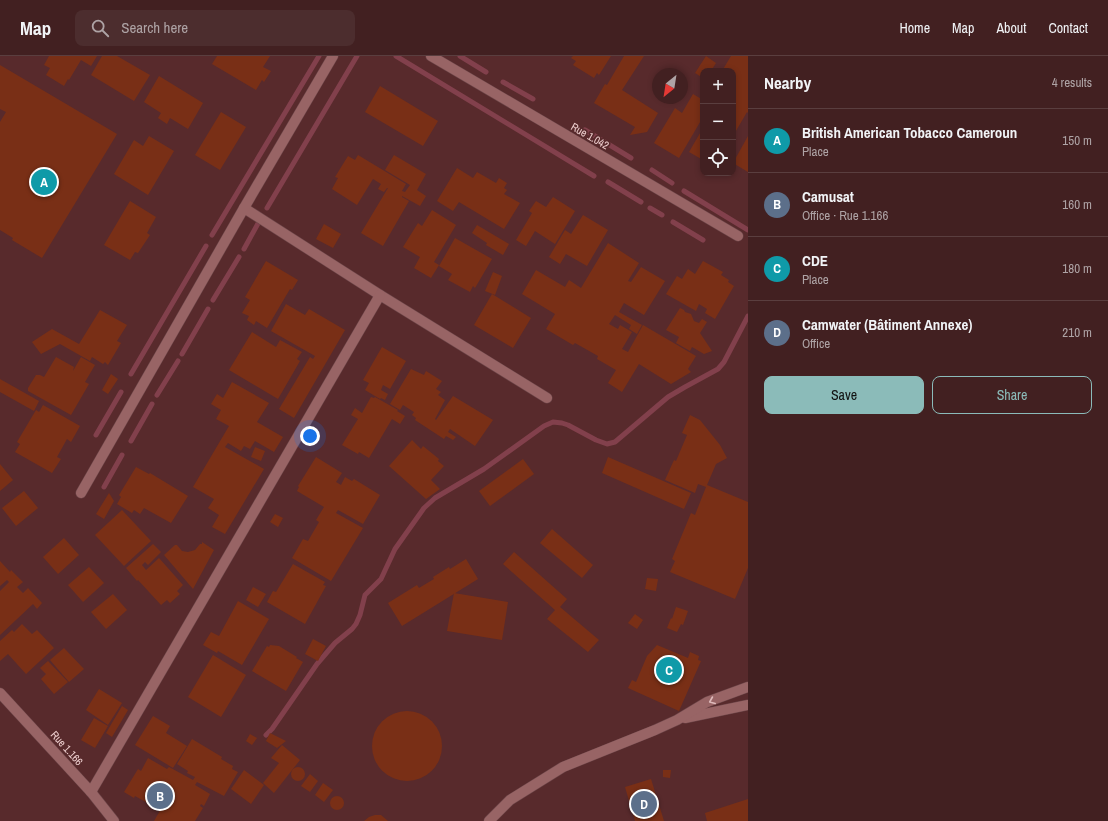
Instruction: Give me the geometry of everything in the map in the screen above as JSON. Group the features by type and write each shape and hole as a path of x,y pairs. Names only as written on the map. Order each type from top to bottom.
{"street":[{"path":"81,493 333,56"},
{"name":"Rue 1.042","path":"431,56 738,236"},
{"path":"244,208 380,295 547,398"},
{"path":"91,792 380,295"},
{"path":"489,821 510,800 563,767 677,720 707,702 748,687"},
{"name":"Rue 1.166","path":"0,693 91,792 114,821"},
{"path":"677,720 748,705"}],"building":[{"path":"49,56 97,56 91,66 81,60 64,86 46,75 50,68 44,65"},
{"path":"102,56 117,56 150,75 134,101 91,75"},
{"path":"217,56 270,56 263,67 271,71 264,82 262,80 256,90 212,64"},
{"path":"573,56 611,56 599,75 597,73 594,78 573,65 576,61 571,58"},
{"path":"624,56 644,56 622,90 658,113 647,132 630,135 635,127 594,103 605,84 607,85"},
{"path":"706,56 716,63 713,68 700,68 700,76 695,73"},
{"path":"731,56 748,56 748,113 747,112 736,131 736,68 724,68"},
{"path":"0,65 117,134 42,258 12,240 13,238 0,230 0,122 6,112 0,109"},
{"path":"159,76 203,103 188,129 170,118 167,124 158,118 161,113 144,102"},
{"path":"380,86 438,121 423,146 365,112"},
{"path":"693,94 700,98 700,122 679,158 654,143 675,108 682,113"},
{"path":"221,112 246,127 220,170 195,155"},
{"path":"700,133 700,158 689,152"},
{"path":"149,136 174,151 148,195 114,174 134,140 143,146"},
{"path":"748,136 748,172 736,165 736,158"},
{"path":"358,155 406,184 402,191 405,192 410,185 385,170 394,155 426,174 417,190 426,196 420,206 402,196 409,201 383,246 361,233 388,188 384,192 378,189 381,184 373,179 357,205 332,189 338,178 335,177 348,156 355,160"},
{"path":"457,168 473,178 477,172 496,183 499,178 507,183 504,188 507,190 504,194 520,203 504,229 459,202 453,211 437,201"},
{"path":"553,197 575,211 555,244 535,231 526,246 516,240 532,213 529,211 536,201 546,207"},
{"path":"130,201 156,217 147,233 150,235 138,253 135,252 130,260 104,245"},
{"path":"432,210 456,225 434,262 439,265 431,278 414,268 420,257 403,247 418,223 422,226"},
{"path":"583,215 608,230 587,266 566,254 560,264 549,257 565,230 571,234"},
{"path":"324,224 341,234 333,248 316,239"},
{"path":"477,225 509,244 503,255 486,245 487,243 472,233"},
{"path":"455,238 492,259 475,288 473,286 470,292 448,280 452,274 439,266"},
{"path":"608,243 639,263 628,281 631,282 641,267 665,281 644,315 624,303 619,312 642,325 637,334 629,329 631,325 615,315 609,324 618,329 620,325 632,332 622,349 628,352 643,325 696,356 688,369 691,372 671,384 639,364 622,392 608,383 616,370 597,359 598,356 575,343 573,345 546,329 555,314 522,294 536,270 565,287 569,280 581,288"},
{"path":"266,261 298,280 292,290 290,289 267,328 256,321 254,325 247,320 249,316 242,313 250,300 245,297"},
{"path":"703,261 723,272 721,275 729,280 728,282 734,286 715,319 705,313 707,309 699,304 696,311 666,294 677,276 682,279 688,269 695,274"},
{"path":"493,272 502,276 495,295 485,291"},
{"path":"492,294 531,318 513,348 474,325"},
{"path":"286,304 305,315 309,309 345,330 294,418 279,409 310,357 313,359 315,356 271,331"},
{"path":"680,308 691,314 694,321 699,323 702,319 707,322 700,333 712,351 704,354 692,347 690,351 676,343 679,337 666,330"},
{"path":"100,310 127,325 117,341 121,343 108,365 105,362 103,364 92,357 90,361 60,344 41,354 32,342 52,329 79,344"},
{"path":"252,332 276,347 280,340 302,352 297,359 300,361 278,399 229,370"},
{"path":"382,347 406,361 390,389 383,385 381,390 388,394 385,400 380,399 365,390 369,383 363,380"},
{"path":"56,357 74,367 73,371 81,357 95,365 85,382 89,384 71,415 28,391 28,388 36,375 44,377"},
{"path":"411,369 424,375 426,371 442,381 436,389 441,392 438,395 445,400 435,419 436,420 453,396 493,420 475,446 450,429 448,432 456,437 453,440 446,436 444,439 415,420 416,418 412,415 414,412 403,405 400,410 390,404"},
{"path":"111,374 118,379 108,394 102,390"},
{"path":"0,379 39,401 34,411 0,392"},
{"path":"232,382 269,403 257,422 283,437 274,452 255,441 250,449 244,446 241,451 228,443 225,447 264,469 225,534 212,527 219,515 208,508 214,499 193,487 229,426 216,419 221,410 211,404 217,394 223,398"},
{"path":"371,397 375,397 398,410 397,411 405,416 400,424 392,419 369,458 342,445 358,419 351,415 355,408 362,413"},
{"path":"43,405 80,426 71,442 67,439 57,457 61,459 52,473 15,452 20,444 17,442 36,410 39,412"},
{"path":"690,415 700,420 720,445 727,458 716,464 707,485 748,502 748,568 735,599 670,572 675,561 672,559 691,513 695,515 706,487 698,484 695,493 665,480 674,460 676,461 687,435 682,433"},
{"path":"412,440 421,449 423,446 439,459 438,461 444,466 431,480 440,489 426,499 389,466"},
{"path":"255,447 265,451 261,461 251,457"},
{"path":"316,457 342,473 336,482 341,485 345,477 352,481 354,479 380,495 363,524 338,510 336,513 363,528 331,581 292,558 303,539 308,541 319,522 316,520 324,507 297,491 298,486"},
{"path":"608,457 691,493 684,509 602,473"},
{"path":"523,459 534,474 490,506 479,491"},
{"path":"0,464 13,480 0,491"},
{"path":"136,467 149,474 150,473 188,496 171,523 144,508 140,514 134,510 132,513 117,504 121,497 119,495"},
{"path":"24,491 38,508 16,526 2,508"},
{"path":"109,493 114,501 104,519 96,514"},
{"path":"122,510 151,541 124,566 95,535"},
{"path":"275,514 283,518 278,527 270,522"},
{"path":"552,529 593,565 582,578 540,543"},
{"path":"64,538 79,555 58,574 43,557"},
{"path":"202,542 214,550 193,589 164,555 175,545 177,545 182,551 188,552 195,550 200,544 202,544"},
{"path":"153,544 161,552 148,565 145,562 142,565 146,570 159,558 183,585 177,591 180,594 170,603 167,600 161,605 126,568"},
{"path":"514,552 567,599 560,607 599,640 588,652 547,619 555,610 503,564"},
{"path":"466,559 478,579 402,626 388,603 417,585 419,588 434,579 433,577 449,567 450,569"},
{"path":"0,561 10,572 11,570 23,582 17,587 23,593 28,588 42,603 37,609 33,604 0,635 0,591 9,582 7,580 0,586"},
{"path":"293,564 325,582 323,585 326,586 305,624 267,602 273,591 276,592"},
{"path":"89,567 104,583 83,602 68,585"},
{"path":"647,578 658,579 656,591 645,589"},
{"path":"253,587 266,594 258,607 246,600"},
{"path":"454,593 508,602 502,640 447,631"},
{"path":"113,594 127,610 106,629 91,612"},
{"path":"238,601 269,619 242,665 218,651 217,653 203,645 211,632 219,636"},
{"path":"676,607 688,611 683,625 681,624 677,632 667,628"},
{"path":"635,614 643,620 637,629 628,623"},
{"path":"22,624 32,634 37,630 54,648 26,674 8,654 0,661 0,641 12,630 14,632"},
{"path":"313,639 326,646 318,661 305,654"},
{"path":"270,645 279,646 303,662 286,691 252,671 267,646 269,647"},
{"path":"657,645 688,658 690,652 699,656 698,660 701,661 679,711 628,688 632,680 636,682 647,656"},
{"path":"64,648 84,669 69,682 50,660"},
{"path":"213,655 246,675 221,717 188,697"},
{"path":"48,661 68,682 54,694 41,679 46,674 40,668"},
{"path":"99,689 122,703 108,725 86,710"},
{"path":"122,706 128,710 112,737 106,733"},
{"path":"400,711 414,711 427,717 436,726 440,732 442,746 440,760 432,771 421,779 414,781 400,781 393,779 382,771 374,760 372,753 372,739 374,732 382,721 393,713"},
{"path":"153,716 170,726 166,733 187,746 173,768 135,745"},
{"path":"94,718 108,726 95,748 81,740"},
{"path":"270,733 286,741 277,748 266,741"},
{"path":"250,734 257,738 252,745 246,741"},
{"path":"192,739 222,757 221,759 233,766 232,769 238,772 224,796 197,782 195,785 210,794 204,806 201,804 200,806 203,808 195,821 154,821 161,809 152,803 151,805 124,792 138,769 141,771 148,758 167,769 169,767 193,780 195,777 187,773 188,771 177,764"},
{"path":"282,745 300,760 274,793 263,783 279,763 271,758"},
{"path":"298,767 303,769 305,774 303,779 298,781 293,779 291,774 293,769"},
{"path":"244,770 264,785 251,804 231,789"},
{"path":"663,770 671,770 670,778 663,777"},
{"path":"310,774 318,781 310,792 301,786"},
{"path":"651,779 664,821 635,821 625,787"},
{"path":"323,783 333,790 324,802 315,795"},
{"path":"337,796 342,798 344,803 342,808 337,810 332,808 330,803 332,798"},
{"path":"748,799 748,821 707,821 705,813"},
{"path":"375,815 381,815 388,821 364,821"}],"waterway":[{"path":"212,235 319,56"},
{"path":"267,208 357,56"},
{"path":"396,56 594,176"},
{"path":"460,56 486,72"},
{"path":"503,82 533,99"},
{"path":"585,130 631,158"},
{"path":"652,170 672,183"},
{"path":"608,182 641,202"},
{"path":"684,191 748,230"},
{"path":"650,208 662,215"},
{"path":"244,249 261,218"},
{"path":"673,222 703,240"},
{"path":"131,374 206,246"},
{"path":"213,300 239,257"},
{"path":"182,354 208,309"},
{"path":"266,735 272,729 317,664 335,643 356,624 365,595 381,579 395,549 424,508 435,498 484,469 544,426 553,422 568,425 596,440 607,444 615,442 668,397 718,369 724,362 748,316"},
{"path":"157,395 178,361"},
{"path":"96,435 121,392"},
{"path":"131,441 152,404"},
{"path":"104,487 122,455"}],"place":[{"name":"British American Tobacco Cameroun","path":"44,182"},
{"name":"CDE","path":"669,670"},
{"name":"Camusat","path":"160,796"},
{"name":"Camwater (Bâtiment Annexe)","path":"644,804"}]}
